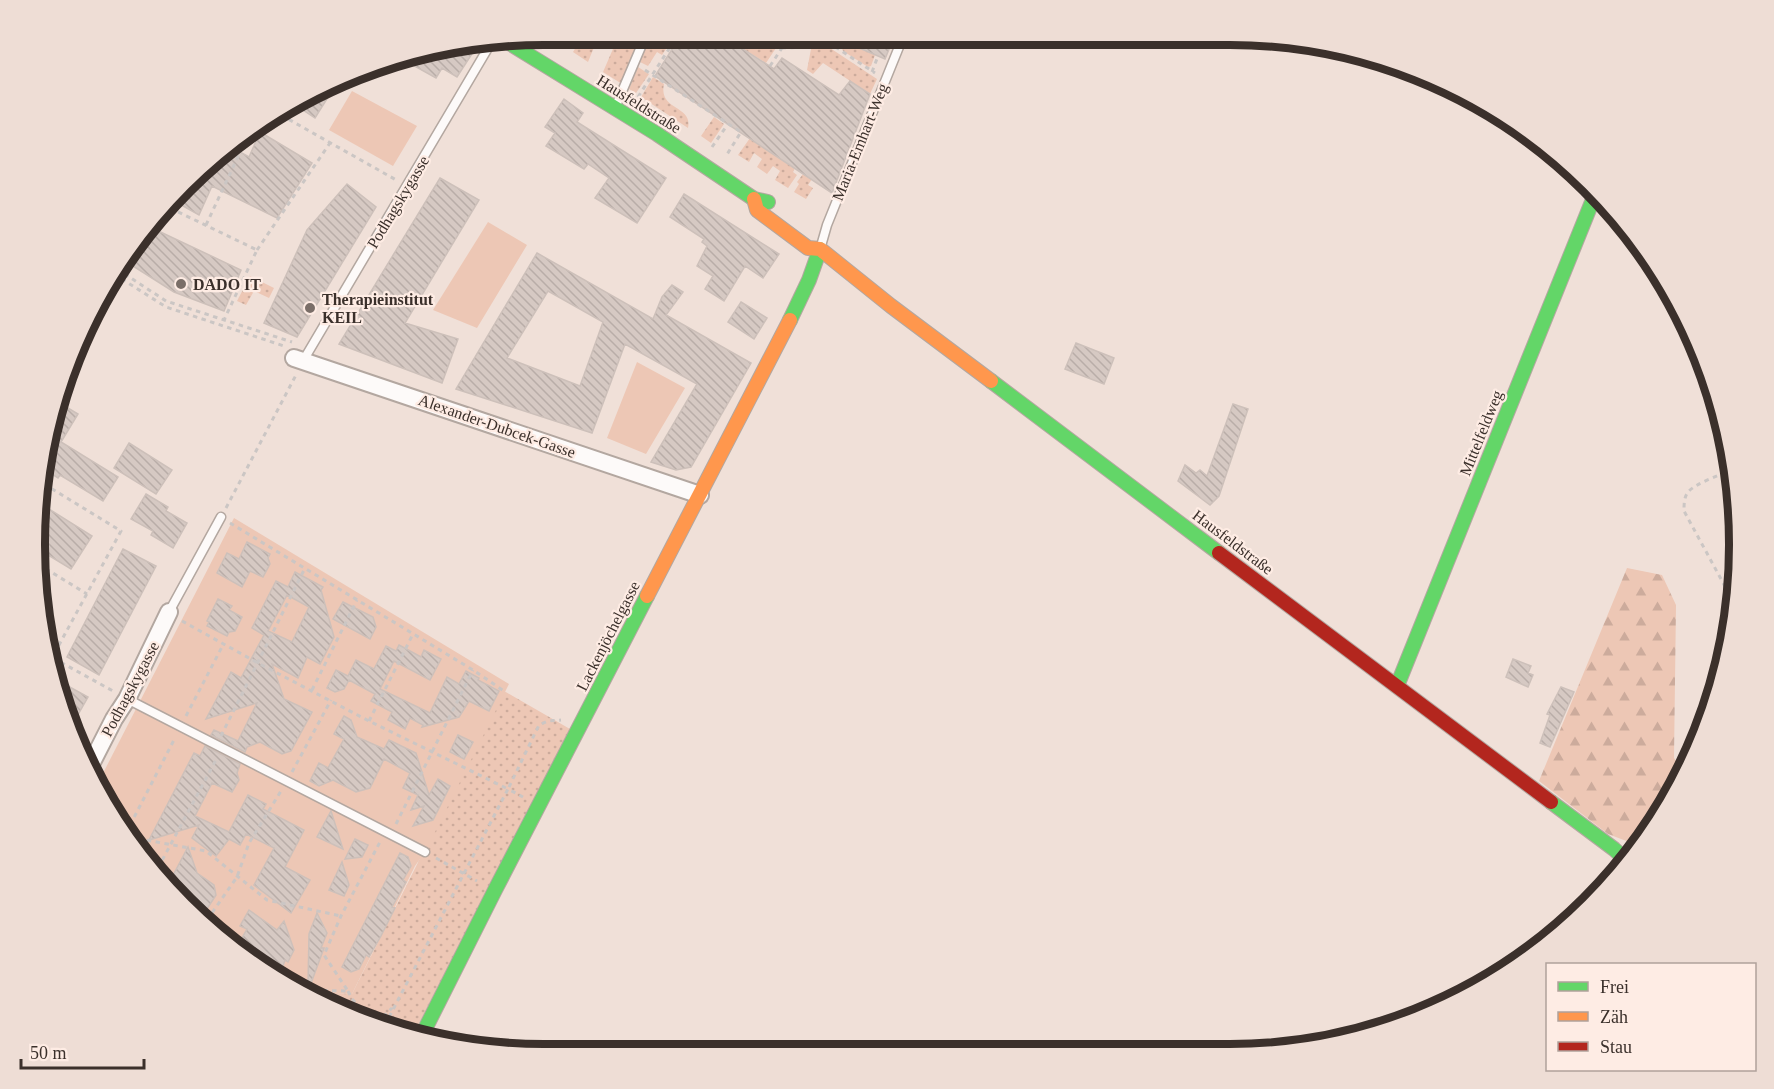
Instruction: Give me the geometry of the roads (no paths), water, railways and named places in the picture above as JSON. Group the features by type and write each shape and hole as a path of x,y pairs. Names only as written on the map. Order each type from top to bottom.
{"street":[{"name":"Hausfeldstraße","path":"514,46 615,108 754,199 766,201 787,215"},
{"name":"Hausfeldstraße","path":"754,199 757,210 808,248 819,249 891,306 1621,855"},
{"name":"Mittelfeldweg","path":"1397,686 1592,201"},
{"name":"Hausfeldstraße","path":"810,232 816,238 819,249"},
{"name":"Lackenjöchelgasse","path":"425,1029 768,364 809,280 819,249"},
{"name":"Alexander-Dubcek-Gasse","path":"303,355 700,495"},
{"name":"Podhagskygasse","path":"94,758 174,615"}],"lane":[{"path":"615,108 642,45"},
{"name":"Maria-Emhart-Weg","path":"819,249 900,45"},
{"name":"Podhagskygasse","path":"303,355 488,48"},
{"path":"174,615 221,517"},
{"path":"127,699 286,783 425,852"}],"place":[{"name":"DADO IT","path":"181,284"},
{"name":"Therapieinstitut KEIL","path":"310,308"}]}
